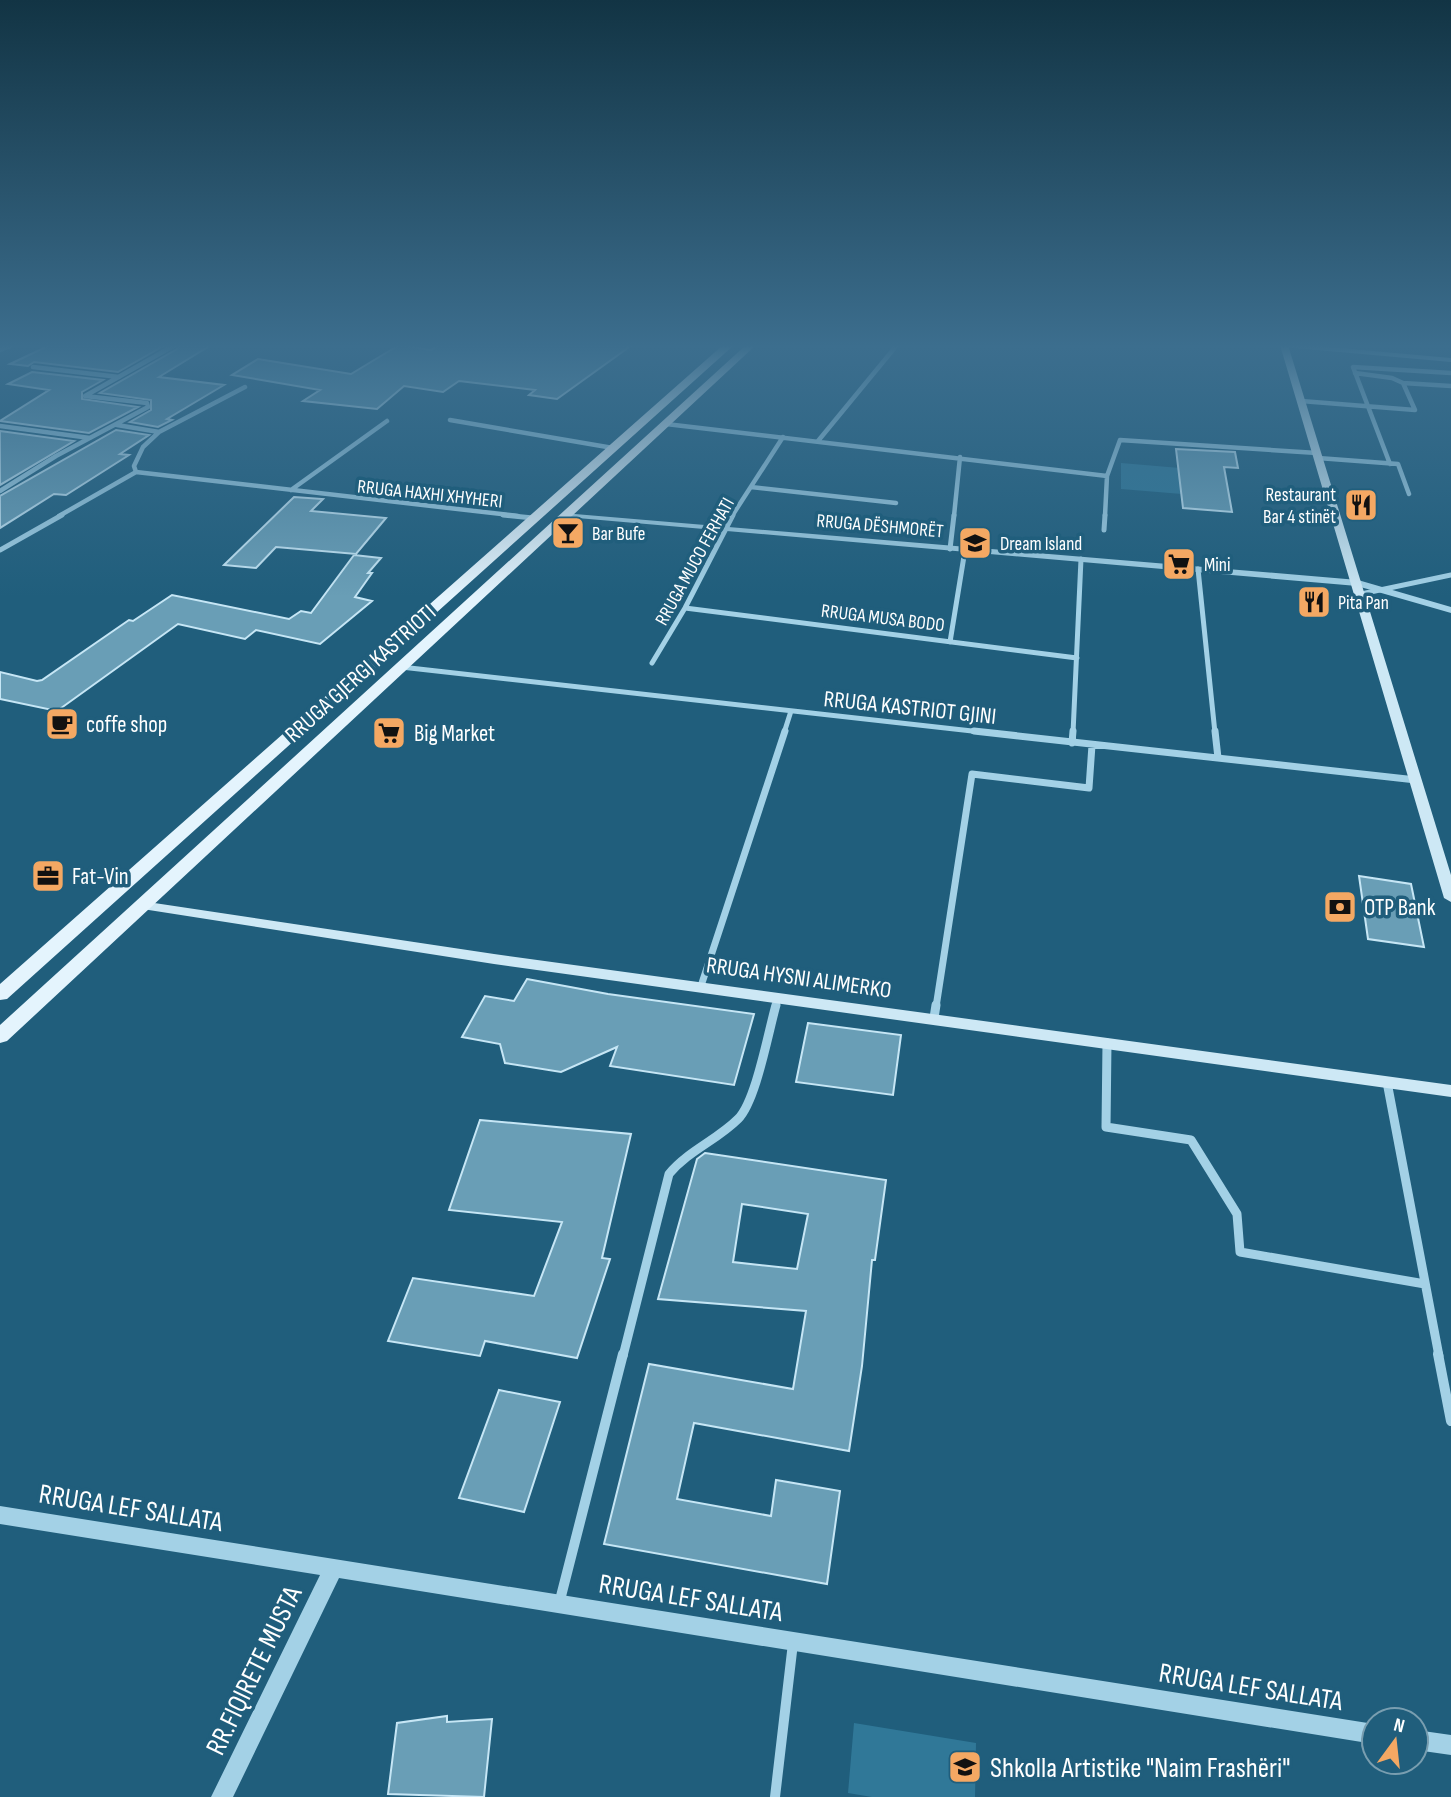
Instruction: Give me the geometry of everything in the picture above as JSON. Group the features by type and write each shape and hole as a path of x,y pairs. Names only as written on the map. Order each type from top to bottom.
{"main road":[{"name":"RRUGA GJERGJ KASTRIOTI","path":"0,993 635,429"},
{"name":"RRUGA GJERGJ KASTRIOTI","path":"0,1036 661,429"},
{"path":"1310,429 1451,898"},
{"name":"RRUGA HYSNI ALIMERKO","path":"141,905 485,958 1451,1091"}],"street":[{"path":"21,429 90,438"},
{"path":"0,491 108,429"},
{"path":"140,429 159,432"},
{"path":"0,550 136,471 134,466 144,447 165,429"},
{"path":"291,490 376,429"},
{"path":"508,429 613,448"},
{"path":"710,429 1107,476"},
{"path":"818,440 827,429"},
{"path":"1377,429 1390,464"},
{"name":"RRUGA MUCO FERHATI","path":"652,663 685,608 724,529 783,437"},
{"path":"1104,530 1107,476 1120,440 1398,464 1409,494"},
{"path":"950,549 960,457"},
{"name":"RRUGA HAXHI XHYHERI","path":"136,471 533,519"},
{"path":"751,487 896,503"},
{"name":"RRUGA DËSHMORËT","path":"566,515 1198,569 1382,590 1451,610"},
{"path":"950,642 965,550"},
{"path":"1072,743 1081,559"},
{"path":"1198,569 1218,758"},
{"path":"1382,590 1451,575"},
{"name":"RRUGA MUSA BODO","path":"685,608 1077,658"},
{"name":"RRUGA KASTRIOT GJINI","path":"401,667 1416,780"},
{"path":"701,986 791,711"},
{"path":"934,1018 972,774 1089,788 1092,745"},
{"path":"559,1604 669,1174 677,1162 739,1120 747,1108 778,997"},
{"path":"1107,1042 1106,1127 1191,1140 1237,1214 1240,1252 1425,1284"},
{"path":"1387,1082 1451,1422"},
{"name":"RRUGA LEF SALLATA","path":"0,1515 1360,1732"},
{"name":"RR.FIQIRETE MUSTA","path":"222,1797 334,1568"},
{"path":"775,1797 793,1642"},
{"path":"1430,1742 1451,1745"}],"shaded area":[{"path":"1121,463 1180,468 1182,494 1121,489"},
{"path":"854,1723 976,1743 975,1797 872,1797 848,1793"}],"building":[{"path":"58,429 97,429 89,433"},
{"path":"116,430 149,435 120,454 129,455 66,495 54,494 0,528 0,496"},
{"path":"0,431 74,441 0,485"},
{"path":"1176,449 1235,452 1238,468 1224,467 1232,512 1183,508"},
{"path":"294,497 323,499 311,511 386,518 356,554 276,547 256,568 224,565"},
{"path":"354,555 381,558 368,573 372,573 355,597 372,601 320,644 256,630 245,639 178,624 57,711 0,699 0,672 42,680 129,620 133,621 172,595 289,619 301,611 311,613"},
{"path":"1359,876 1411,884 1424,947 1368,939"},
{"path":"527,979 608,994 754,1014 734,1085 610,1066 617,1047 561,1072 505,1063 500,1044 462,1037 485,996 514,1001"},
{"path":"808,1023 901,1035 893,1095 796,1082"},
{"path":"480,1120 631,1134 602,1258 610,1259 577,1358 485,1341 480,1356 388,1341 413,1278 534,1296 562,1222 449,1210"},
{"path":"705,1153 886,1180 875,1260 872,1260 862,1366 849,1451 694,1423 677,1499 771,1516 776,1480 840,1491 827,1584 604,1544 649,1364 793,1389 806,1311 658,1299 697,1159","holes":["742,1204 808,1214 797,1269 733,1262"]},
{"path":"499,1390 560,1402 524,1512 459,1498"},
{"path":"447,1716 447,1722 492,1719 484,1797 388,1794 397,1723"}],"place":[{"name":"Restaurant Bar 4 stinët","path":"1361,505"},
{"name":"Bar Bufe","path":"568,533"},
{"name":"Dream Island","path":"975,543"},
{"name":"Mini","path":"1179,564"},
{"name":"Pita Pan","path":"1314,602"},
{"name":"coffe shop","path":"62,724"},
{"name":"Big Market","path":"389,733"},
{"name":"Fat-Vin","path":"48,876"},
{"name":"OTP Bank","path":"1340,907"},
{"name":"Shkolla Artistike \"Naim Frashëri\"","path":"965,1767"}]}
